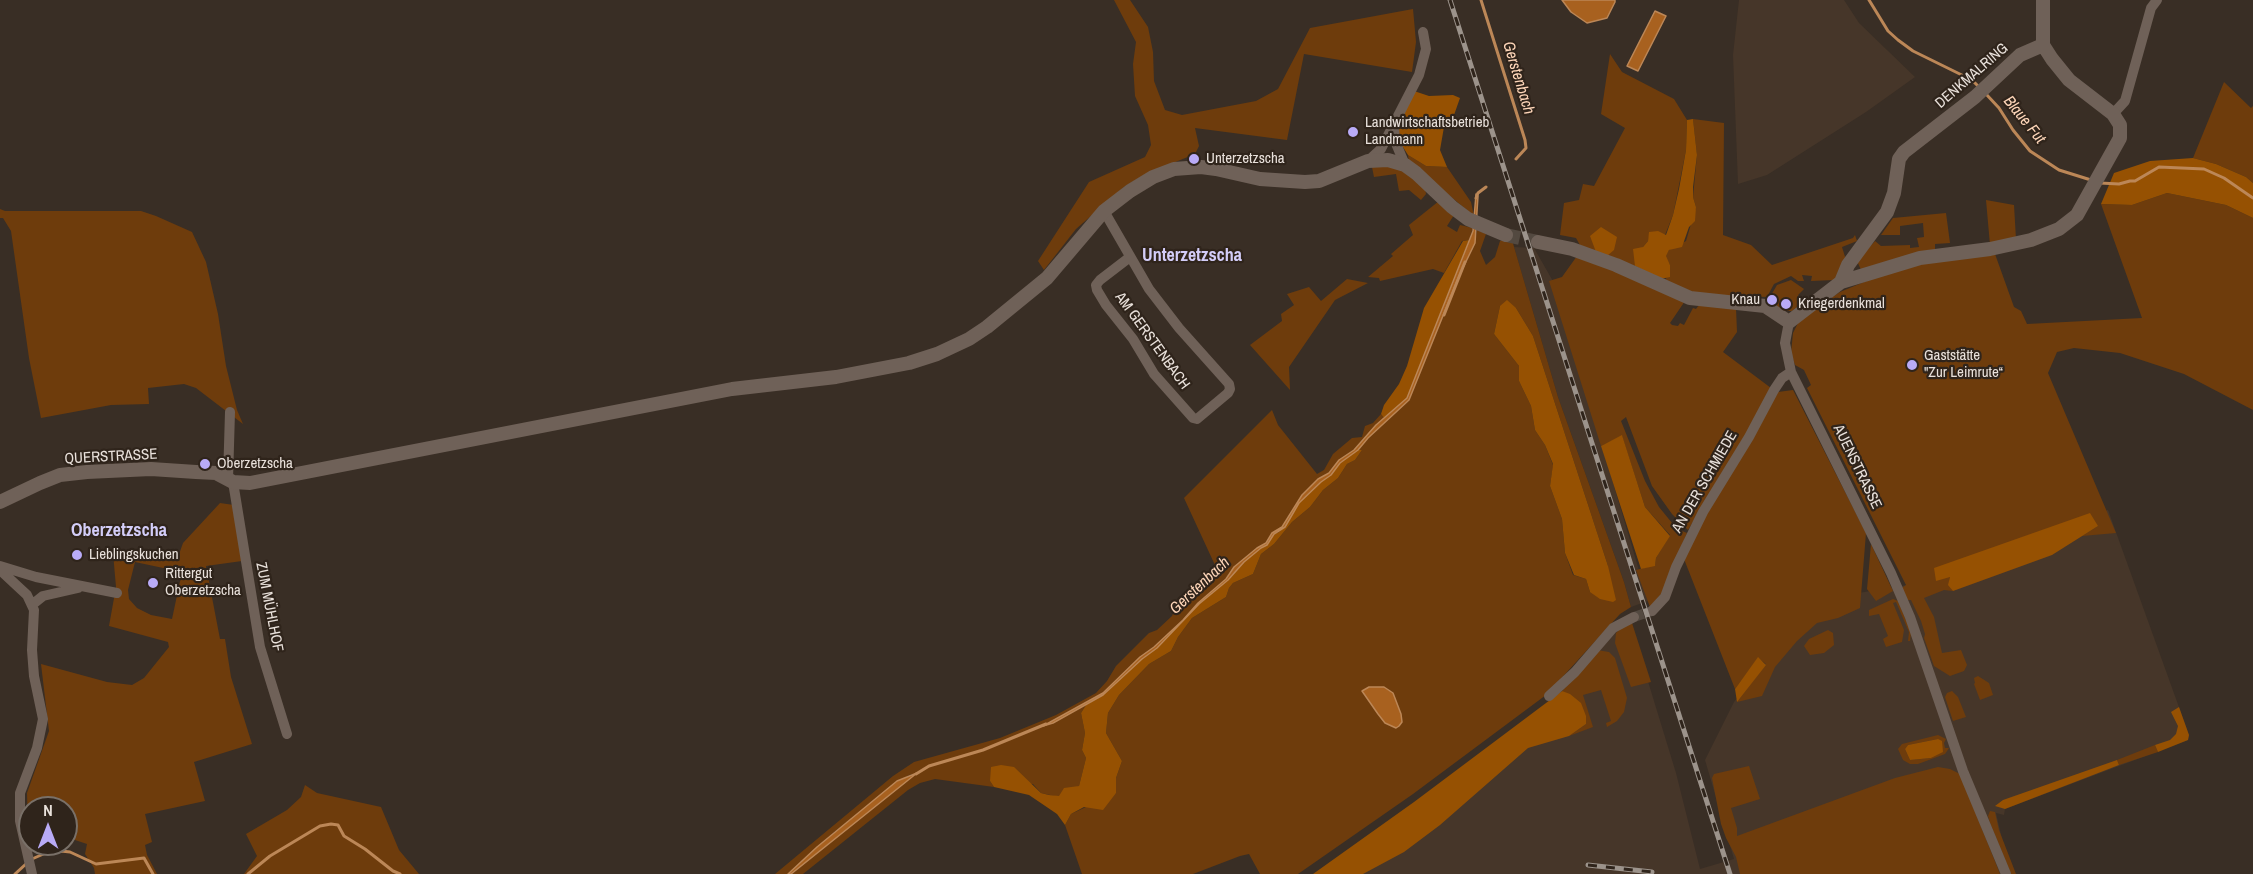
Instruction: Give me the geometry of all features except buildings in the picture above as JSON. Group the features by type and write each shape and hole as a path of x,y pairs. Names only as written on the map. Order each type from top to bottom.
{"street":[{"path":"2043,0 2043,45 2069,80 2113,114 2125,101 2151,8 2157,0"},
{"path":"1368,161 1381,149 1419,75 1426,49 1423,32"},
{"name":"DENKMALRING","path":"1841,282 1848,265 1887,212 1894,193 1899,159 1904,152 1975,97 2020,55 2043,45"},
{"name":"DENKMALRING","path":"1789,322 1841,282 1912,260 1990,249 2031,240 2068,223 2077,215 2120,138 2120,125 2113,114"},
{"path":"1394,126 1395,141 1405,165"},
{"path":"1368,161 1388,160 1405,165 1468,219 1506,235"},
{"name":"QUERSTRASSE","path":"0,502 60,476 87,472 151,469 216,473 230,480 250,483 732,388 836,377 909,363 938,354 969,339 1009,311 1047,278 1104,211 1153,177 1174,170 1201,167 1260,179 1305,183 1319,181 1368,161"},
{"name":"AM GERSTENBACH","path":"1104,211 1149,289 1179,328 1229,384 1228,393 1197,419 1193,418 1154,374 1133,339 1097,290 1096,285 1100,280 1130,257"},
{"path":"1538,242 1572,249 1616,265 1690,298 1765,306 1789,322"},
{"name":"AUENSTRASSE","path":"1789,322 1785,343 1791,372 1907,609 1963,771 2006,874"},
{"name":"AN DER SCHMIEDE","path":"1652,611 1657,609 1665,597 1676,567 1703,512 1749,437 1774,390 1782,378 1791,372"},
{"path":"230,412 230,480"},
{"name":"ZUM MÜHLHOF","path":"230,480 260,647 287,734"},
{"path":"0,568 117,593"},
{"path":"0,568 33,604 34,676 43,719 37,748 20,793 20,821 31,872"},
{"path":"33,604 43,596 84,587"},
{"path":"1549,696 1575,672 1613,628 1634,617"}],"shaded area":[{"path":"1114,0 1130,0 1148,27 1153,52 1154,81 1165,110 1182,115 1256,101 1278,89 1310,28 1413,9 1416,42 1412,72 1304,54 1287,140 1195,128 1199,146 1195,154 1146,174 1124,187 1076,229 1044,270 1038,261 1089,182 1145,157 1151,145 1148,125 1135,96 1133,64 1136,42"},
{"path":"1562,0 1615,0 1615,2 1607,18 1587,23 1571,12"},
{"path":"1739,0 1844,0 1859,23 1915,77 1866,112 1767,175 1738,184 1733,55"},
{"path":"1655,11 1666,16 1638,71 1627,66"},
{"path":"1610,54 1622,72 1674,99 1687,120 1686,150 1673,215 1665,235 1650,232 1648,241 1635,266 1581,247 1576,238 1560,235 1564,203 1579,200 1583,184 1594,186 1625,128 1601,114"},
{"path":"2224,82 2251,108 2253,106 2253,183 2246,177 2216,164 2193,158"},
{"path":"1414,91 1429,96 1453,95 1460,98 1454,115 1444,127 1440,150 1447,167 1426,166 1408,155 1401,144 1398,128"},
{"path":"1693,119 1724,123 1723,235 1751,245 1772,265 1853,238 1855,235 1857,241 1842,247 1846,260 1834,280 1811,281 1812,276 1802,275 1804,281 1798,281 1791,276 1774,284 1767,297 1737,296 1732,298 1700,295 1661,279 1666,279 1670,265 1665,257 1669,250 1686,241 1696,207 1693,197 1697,155"},
{"path":"1693,119 1697,155 1693,187 1696,207 1695,221 1689,227 1682,247 1669,250 1666,256 1670,265 1670,277 1661,279 1635,266 1633,249 1643,247 1648,241 1649,232 1658,231 1666,235 1679,189 1686,150 1687,120"},
{"path":"1408,155 1426,166 1447,167 1471,202 1474,216 1409,162"},
{"path":"2193,158 2216,164 2246,177 2253,183 2253,218 2226,205 2167,193 2132,205 2101,204 2114,173 2150,161"},
{"path":"1372,167 1398,167 1425,188 1426,194 1421,200 1409,190 1399,191 1396,174 1374,177"},
{"path":"2167,193 2226,205 2253,218 2253,410 2184,374 2120,353 2074,348 2057,352 2048,373 2116,533 2082,536 2098,526 1950,577 1949,585 1953,591 1944,590 1924,598 1934,617 1942,653 1961,650 1967,665 1964,671 1950,676 1934,666 1924,638 1921,621 1911,600 1907,600 1902,588 1906,585 1807,388 1811,385 1804,370 1795,365 1791,353 1793,333 1798,323 1840,292 1893,270 1914,263 1995,254 2014,307 2021,311 2027,324 2142,318 2101,204 2132,205"},
{"path":"1476,194 1478,196 1475,243 1459,276 1409,400 1299,503 1285,527 1274,534 1267,545 1244,562 1228,580 1199,604 1157,648 1103,695 1053,723 1043,726 1103,693 1183,620 1198,603 1226,579 1234,567 1266,543 1272,533 1282,527 1302,495 1318,479 1329,473 1339,460 1354,450 1376,425 1407,398 1473,231"},
{"path":"1986,200 2014,205 2016,239 1990,245"},
{"path":"1439,201 1454,215 1447,226 1457,232 1460,225 1473,228 1469,240 1462,241 1444,273 1433,269 1380,281 1379,278 1368,277 1413,235 1409,225"},
{"path":"0,209 5,211 141,211 192,232 206,262 218,314 226,366 237,410 243,424 196,388 184,384 148,388 149,404 111,405 41,418 29,358 11,231 3,218 0,218"},
{"path":"1946,213 1950,243 1935,244 1935,252 1862,272 1857,261 1875,241 1881,246 1919,247 1917,238 1924,237 1923,223 1900,226 1900,235 1881,235 1893,218"},
{"path":"1601,227 1617,237 1614,250 1607,256 1596,252 1590,236"},
{"path":"1477,230 1486,234 1480,251 1486,265 1495,257 1500,241 1512,240 1558,397 1631,607 1620,614 1546,695 1413,794 1298,874 1260,874 1249,854 1193,874 1082,874 1065,825 1071,814 1116,793 1116,778 1122,761 1106,733 1108,713 1119,695 1149,664 1171,651 1192,618 1226,597 1233,583 1253,574 1261,554 1274,544 1323,490 1338,478 1347,464 1355,460 1362,450 1358,450 1368,438 1409,400 1459,276 1475,243","holes":["1500,306 1516,308 1533,336 1608,566 1590,592 1586,579 1573,575 1565,553 1562,519 1550,486 1553,465 1545,445 1535,430 1531,406 1519,381 1519,366 1494,334"]},
{"path":"1469,240 1407,398 1384,418 1381,414 1384,405 1399,384 1407,366 1424,308 1463,241"},
{"path":"1514,247 1534,248 1554,283 1648,601 1631,607 1558,397"},
{"path":"1577,256 1607,265 1685,301 1670,323 1672,325 1678,326 1680,323 1684,325 1693,308 1696,309 1699,305 1736,308 1737,332 1723,352 1771,388 1748,431 1688,530 1672,514 1652,486 1626,417 1621,421 1645,481 1659,507 1677,529 1687,533 1662,593 1650,607 1636,570 1655,565 1656,558 1670,535 1645,507 1622,436 1601,446 1549,281 1562,277"},
{"path":"1347,279 1368,283 1335,300 1289,367 1290,390 1250,345 1282,321 1281,314 1294,305 1287,294 1309,287 1321,301"},
{"path":"1791,280 1804,289 1798,295 1803,303 1792,311 1784,311 1774,305 1776,301 1770,297 1777,285"},
{"path":"1507,300 1516,308 1533,336 1608,566 1616,600 1613,602 1600,599 1590,592 1586,579 1574,575 1565,553 1562,519 1550,486 1553,464 1545,445 1535,430 1531,406 1519,381 1519,366 1494,334 1500,306"},
{"path":"1793,390 1866,533 1860,608 1838,618 1817,623 1797,641 1775,667 1762,696 1737,702 1766,664 1758,658 1735,689 1684,559 1704,518 1778,392"},
{"path":"1272,410 1278,425 1317,474 1324,470 1333,454 1352,438 1362,437 1365,426 1373,423 1381,414 1384,418 1354,450 1339,460 1329,473 1318,479 1302,495 1282,527 1272,534 1266,543 1234,567 1226,579 1154,647 1140,657 1103,693 1046,724 1053,723 1086,705 1081,713 1085,733 1082,750 1086,758 1079,786 1059,797 1041,793 1033,784 990,781 994,787 935,779 920,783 908,790 803,874 791,874 914,774 909,775 834,832 788,874 775,874 893,776 914,762 1000,738 1056,715 1096,693 1116,666 1149,633 1157,630 1172,616 1176,607 1211,579 1220,576 1184,498"},
{"path":"1622,435 1645,507 1670,536 1656,558 1655,566 1641,569 1601,446"},
{"path":"1358,450 1362,450 1355,460 1347,464 1338,478 1323,490 1274,544 1261,554 1253,574 1233,583 1226,597 1192,618 1171,651 1149,664 1119,695 1108,713 1106,733 1122,761 1116,778 1116,793 1103,810 1084,807 1071,814 1065,825 1057,814 1029,795 994,787 990,781 991,767 1001,765 1014,767 1041,793 1059,796 1064,788 1079,786 1086,758 1082,750 1085,733 1081,713 1086,705 1103,695 1157,648 1199,604 1228,580 1244,562 1267,545 1299,503 1331,475 1340,463"},
{"path":"220,503 234,505 242,561 206,566 220,639 225,639 231,677 252,744 194,762 205,801 145,814 152,842 145,845 147,855 157,874 95,874 85,854 87,844 78,841 78,796 27,796 49,731 41,664 107,682 132,685 144,678 169,647 168,642 109,626 116,587 113,553 177,560 183,543","holes":["135,562 182,572 172,619 151,615 137,608 129,599 128,590"]},
{"path":"2108,510 2189,735 2188,740 2005,809 2004,815 1996,813 2010,874 1342,874 1521,741 1617,627 1643,665 1676,773 1700,869 1734,859 1705,760 1734,702 1809,608 1846,595 1907,585"},
{"path":"2090,513 2098,526 2052,555 1953,591 1948,585 1950,577 1936,581 1934,568"},
{"path":"1871,544 1893,591 1876,601 1867,589"},
{"path":"1893,599 1898,601 1911,632 1910,641 1908,641 1909,632 1896,602 1893,603 1904,630 1902,642 1886,647 1883,639 1888,636 1879,614 1869,616 1869,610"},
{"path":"1632,623 1651,682 1631,687 1615,643 1616,633 1624,625"},
{"path":"1828,630 1833,633 1834,645 1824,653 1810,655 1804,646 1809,639"},
{"path":"1597,650 1609,652 1615,658 1627,698 1624,712 1617,721 1607,727 1606,723 1611,721 1601,690 1583,695 1593,727 1569,736 1586,724 1562,691"},
{"path":"1758,657 1766,665 1737,702 1735,689"},
{"path":"1978,676 1989,683 1993,695 1980,700 1974,684 1974,678"},
{"path":"1369,687 1384,687 1393,693 1401,714 1402,722 1399,726 1396,728 1385,723 1378,714 1362,691"},
{"path":"1562,691 1581,703 1586,716 1586,724 1569,736 1528,748 1440,825 1404,852 1363,874 1313,874 1414,802"},
{"path":"1952,691 1958,697 1966,717 1953,721 1945,697"},
{"path":"2179,707 2189,735 2188,740 2158,752 2155,745 2170,740 2176,734 2178,726 2171,712"},
{"path":"1938,735 1946,739 1945,748 1949,748 1945,754 1918,764 1910,764 1903,760 1898,749 1902,744","holes":["1938,739 1942,752 1931,758 1910,760 1905,749 1908,745"]},
{"path":"1938,739 1942,741 1943,752 1931,758 1910,760 1905,749 1908,745"},
{"path":"2155,745 2158,752 2119,765 2117,760"},
{"path":"2117,760 2119,765 2005,809 1995,806 2003,800"},
{"path":"1749,766 1760,799 1731,808 1737,836 1895,778 1938,767 1950,769 1960,774 2000,874 1740,874 1736,857 1721,824 1712,778 1714,774"},
{"path":"917,773 791,874 788,874 897,781"},
{"path":"305,785 317,793 381,807 399,850 419,874 244,874 257,856 246,834 287,810 301,797"},
{"path":"1990,811 1995,812 1999,830 2016,874 2011,874 1990,823 1988,816"}],"waterway":[{"name":"Gerstenbach","path":"1481,0 1525,140 1526,148 1516,159"},
{"name":"Blaue Fut","path":"1869,0 1888,31 1898,40 1913,51 1972,80 1979,87"},
{"name":"Blaue Fut","path":"1986,94 2030,151 2059,170 2091,180"},
{"name":"Blaue Fut","path":"2100,183 2119,184 2135,181 2159,167 2204,169 2224,178 2253,198"},
{"name":"Gerstenbach","path":"1476,198 1478,193 1486,187"},
{"name":"Gerstenbach","path":"1444,315 1465,262"},
{"name":"Gerstenbach","path":"916,774 929,766 983,750 1046,724"},
{"name":"Gerstenbach","path":"248,874 270,856 320,826 331,824 338,825 344,836 400,874"},
{"name":"Gerstenbach","path":"32,859 48,852 61,851 70,852 96,864 144,858 153,874"},
{"name":"Gerstenbach","path":"15,874 27,863"}],"tunnel":[{"path":"1506,235 1538,242"},
{"path":"1634,617 1652,611"}],"railway":[{"path":"1450,0 1730,874"},
{"path":"1588,865 1652,872"}],"place":[{"name":"Landwirtschaftsbetrieb Landmann","path":"1353,132"},
{"name":"Unterzetzscha","path":"1194,159"},
{"name":"Knau","path":"1772,300"},
{"name":"Kriegerdenkmal","path":"1786,304"},
{"name":"Gaststätte \"Zur Leimrute“","path":"1912,365"},
{"name":"Oberzetzscha","path":"205,464"},
{"name":"Lieblingskuchen","path":"77,555"},
{"name":"Rittergut Oberzetzscha","path":"153,583"}],"district":[{"name":"Unterzetzscha","path":"1192,256"},
{"name":"Oberzetzscha","path":"119,531"}]}
